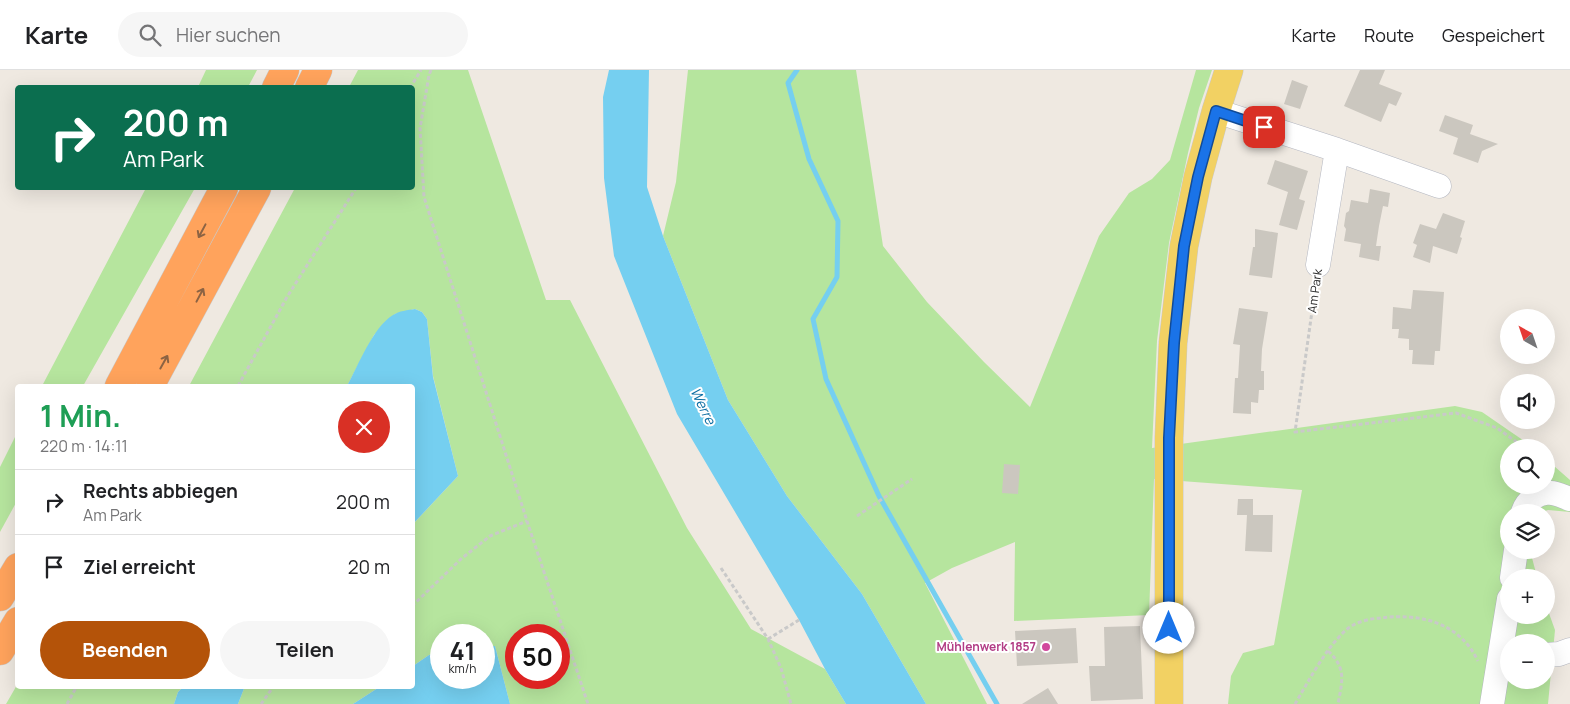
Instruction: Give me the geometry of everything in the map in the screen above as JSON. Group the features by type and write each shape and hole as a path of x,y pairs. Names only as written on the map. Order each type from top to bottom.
{"highway":[{"path":"278,85 285,70"},
{"path":"310,85 318,70"},
{"path":"120,384 223,190"},
{"path":"151,384 256,190"},
{"path":"0,597 15,573"},
{"path":"0,651 15,626"}],"main road":[{"path":"1169,704 1169,438 1174,343 1184,246 1198,177 1229,70"}],"street":[{"path":"1216,111 1337,150 1439,186"},
{"name":"Am Park","path":"1318,265 1337,150"},
{"path":"1528,504 1536,495 1550,492 1570,499"},
{"path":"1555,654 1570,650"},
{"path":"1492,704 1500,668"}],"path":[{"path":"412,85 421,70"},
{"path":"431,70 420,128 424,197 527,521 588,704"},
{"path":"239,384 287,297 355,190"},
{"name":"Am Park","path":"1318,265 1295,432 1456,413 1497,428 1512,439"},
{"path":"857,516 912,478"},
{"path":"415,603 454,564 490,536 527,521"},
{"path":"721,568 768,639 781,668 791,704"},
{"path":"1295,704 1328,651 1345,630 1366,619 1399,615 1429,619 1454,631 1473,651 1483,672 1497,680"},
{"path":"768,639 799,620"},
{"path":"1328,651 1336,659 1343,676 1338,704"},
{"path":"67,704 75,689"},
{"path":"261,704 272,689"}],"green space":[{"path":"206,70 257,70 249,85 199,85"},
{"path":"358,70 468,70 546,300 570,300 687,528 751,629 825,669 846,704 510,704 506,689 570,689 570,624 505,624 505,685 495,646 495,624 430,624 430,655 415,665 415,522 458,476 433,376 427,319 422,312 415,309 395,314 374,335 348,384 190,384 294,190 415,190 415,85 350,85"},
{"path":"688,70 856,70 883,246 927,302 1030,407 1099,236 1129,193 1152,179 1170,160 1196,70 1212,70 1199,108 1169,243 1157,341 1152,448 1455,406 1482,412 1500,424 1500,429 1507,429 1521,439 1500,439 1500,494 1555,494 1555,467 1570,480 1570,512 1555,511 1555,504 1500,504 1500,559 1532,559 1535,569 1500,569 1500,624 1553,624 1555,630 1555,634 1500,634 1500,689 1549,689 1548,704 1228,704 1231,676 1243,653 1274,645 1302,490 1154,479 1149,615 1014,621 1015,542 952,568 925,583 987,704 926,704 862,594 787,496 728,400 663,236 676,182"},
{"path":"145,190 194,190 84,384 43,384"},
{"path":"15,437 15,505 0,532 0,467"},
{"path":"15,688 181,689 174,704 6,704"},
{"path":"244,689 376,689 353,704 238,704"}],"water":[{"name":"Werre","path":"609,70 649,70 647,187 663,236 728,400 787,496 862,594 926,704 846,704 799,620 677,414 614,256 604,178 603,97"},
{"path":"415,309 422,312 427,319 433,377 458,476 415,522 415,384 348,384 379,328 395,314"},
{"path":"495,646 510,704 353,704 376,689 415,689 415,665 429,655 430,689 495,689"},
{"path":"181,689 244,689 238,704 174,704"}],"building":[{"path":"1360,70 1385,70 1379,84 1402,93 1396,106 1389,103 1381,122 1344,106"},
{"path":"1292,80 1308,86 1300,109 1284,104"},
{"path":"1445,115 1473,125 1470,134 1498,144 1482,151 1478,163 1453,154 1458,138 1439,131"},
{"path":"1275,160 1308,171 1299,199 1305,201 1297,230 1279,225 1288,192 1267,184"},
{"path":"1370,189 1390,193 1388,207 1383,206 1379,226 1376,246 1381,246 1379,261 1359,257 1361,244 1344,241 1346,213 1349,211 1351,200 1368,203"},
{"path":"1443,213 1465,221 1457,254 1433,246 1430,263 1413,257 1417,245 1413,243 1420,224 1436,229"},
{"path":"1255,229 1278,233 1272,278 1249,275 1253,247 1255,247"},
{"path":"1413,290 1444,292 1440,351 1435,351 1434,365 1412,364 1413,350 1409,350 1409,339 1398,338 1399,329 1392,329 1393,307 1411,309"},
{"path":"1239,308 1268,312 1262,349 1261,371 1264,371 1264,390 1259,390 1258,403 1251,402 1251,414 1233,413 1235,378 1238,378 1240,345 1233,344"},
{"path":"1004,464 1020,465 1018,494 1002,493"},
{"path":"1238,499 1253,499 1253,515 1273,515 1272,552 1245,551 1247,515 1237,515"},
{"path":"1140,626 1143,699 1091,701 1089,666 1105,666 1104,627"},
{"name":"Mühlenwerk 1857","path":"1076,628 1078,663 1017,666 1015,631"},
{"path":"1048,688 1058,704 1022,704"}],"waterway":[{"path":"797,70 788,83 809,159 838,221 837,277 813,319 826,379 879,496 997,704"}],"place":[{"name":"Mühlenwerk 1857","path":"1046,647"}],"route":[{"path":"1169,628 1169,438 1174,343 1184,246 1198,177 1216,111 1264,127"}]}
